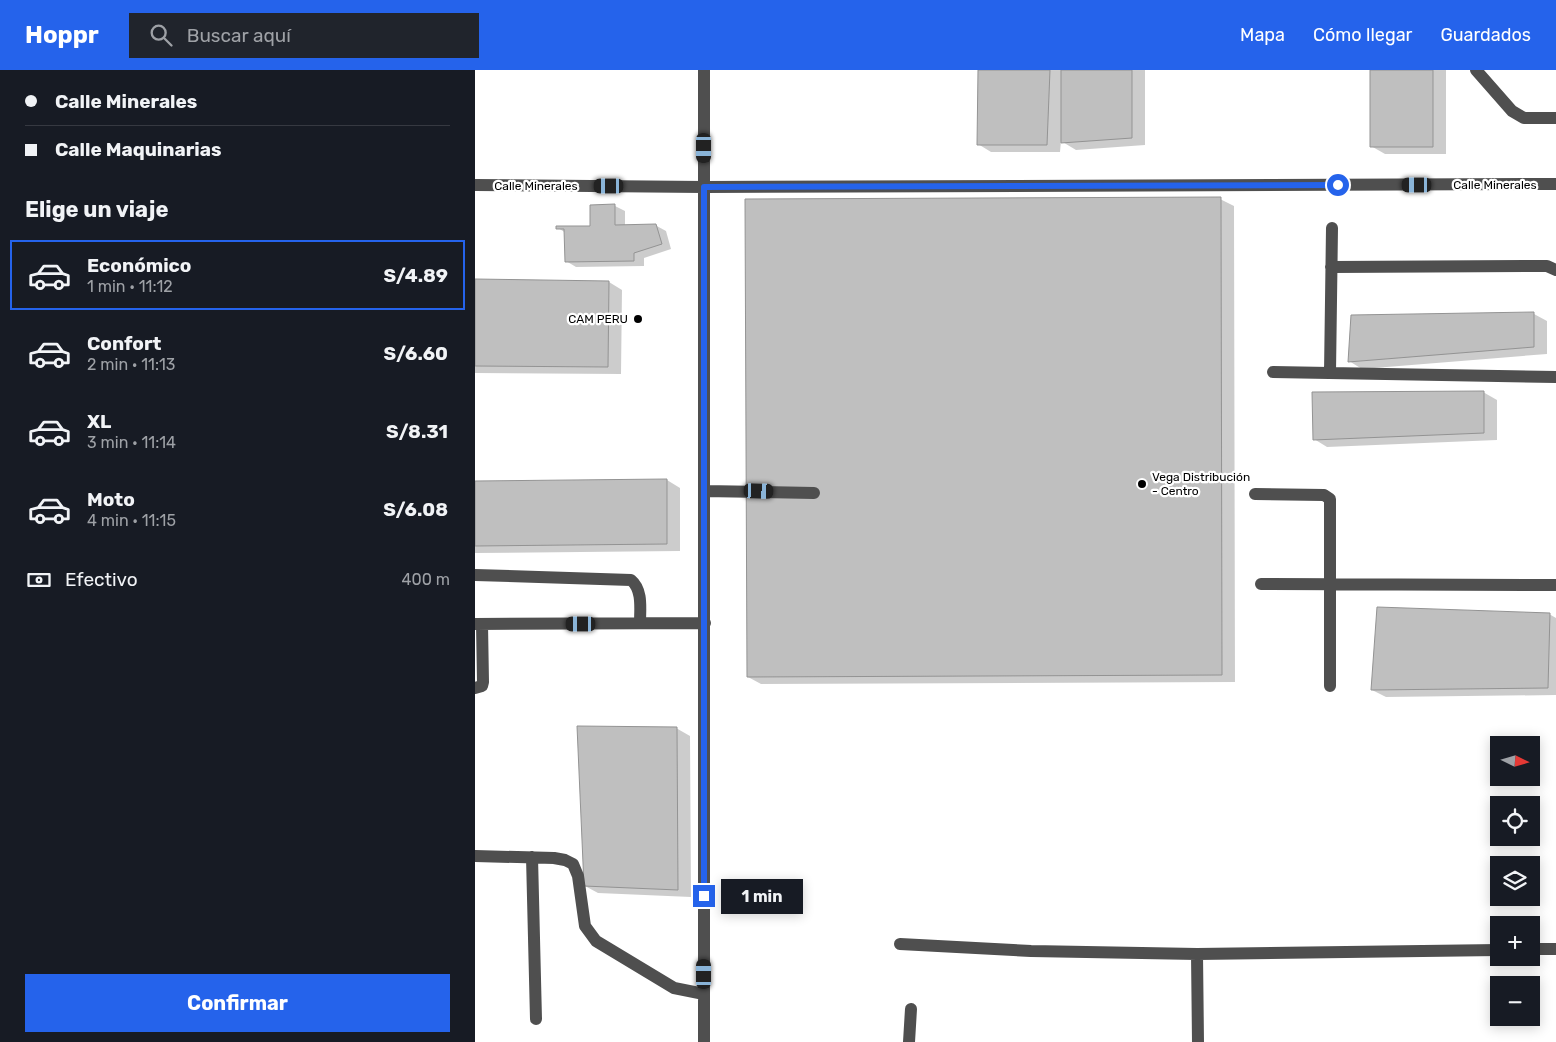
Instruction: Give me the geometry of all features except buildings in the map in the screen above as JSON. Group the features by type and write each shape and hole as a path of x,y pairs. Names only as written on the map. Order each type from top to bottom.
{"lane":[{"path":"704,70 704,1042"},
{"path":"1476,70 1512,111 1524,118 1556,118"},
{"name":"Calle Minerales","path":"475,185 704,187 1556,184"},
{"path":"1330,373 1332,228"},
{"path":"1331,267 1547,266 1556,270"},
{"path":"1273,372 1556,376"},
{"path":"705,491 814,493"},
{"path":"1255,494 1324,495 1330,499 1330,686"},
{"path":"475,575 631,580 637,585 639,593 640,623"},
{"path":"1261,584 1556,585"},
{"path":"475,688 482,686 483,682 479,624 705,623"},
{"path":"475,856 554,858 573,864 578,876 585,926 596,941 674,988 704,994"},
{"path":"532,858 536,1019"},
{"path":"900,944 1031,951 1197,954 1490,950"},
{"path":"1540,950 1556,949"},
{"path":"1197,954 1198,1042"},
{"path":"909,1042 911,1009"}],"place":[{"name":"CAM PERU","path":"638,319"},
{"name":"Vega Distribución - Centro","path":"1142,484"}],"route":[{"path":"704,896 704,187 1338,185"}]}
